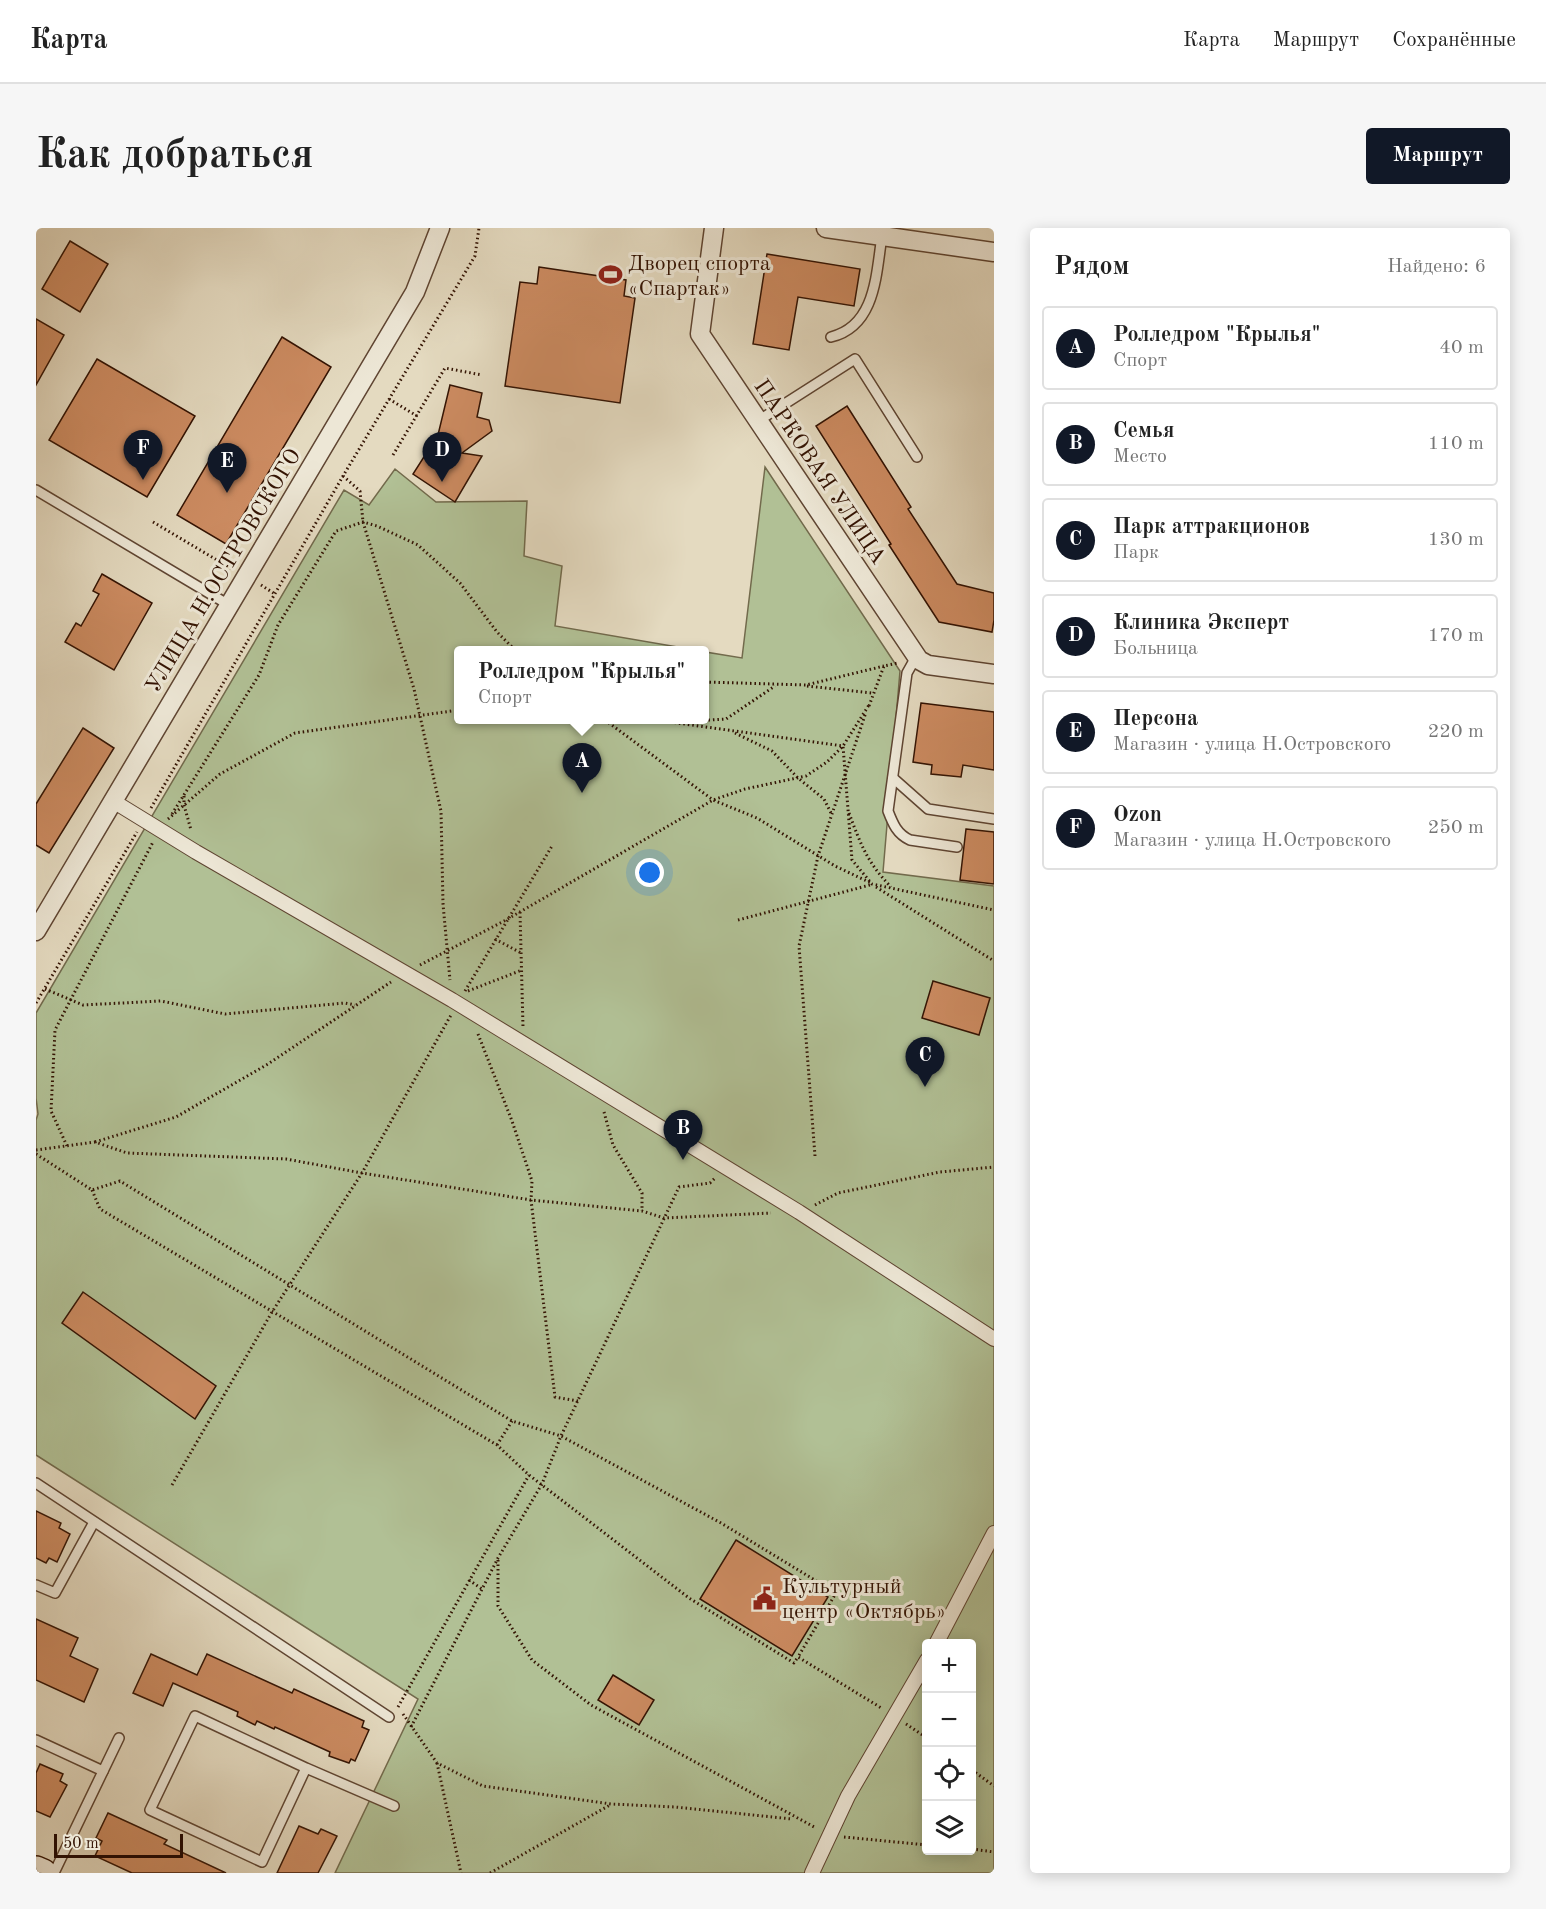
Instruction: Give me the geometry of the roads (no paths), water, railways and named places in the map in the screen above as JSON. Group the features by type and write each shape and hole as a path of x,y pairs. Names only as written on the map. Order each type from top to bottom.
{"main road":[{"path":"36,1870 43,1873"}],"street":[{"name":"УЛИЦА Н.ОСТРОВСКОГО","path":"36,931 415,292 440,228"},
{"name":"ПАРКОВАЯ УЛИЦА","path":"714,228 700,334 916,657"},
{"path":"826,228 994,252"},
{"path":"916,657 928,665 994,674"},
{"path":"113,801 403,974 458,999 470,1012 799,1212 994,1339"},
{"path":"939,1639 994,1533"},
{"path":"812,1873 848,1796 922,1668"}],"lane":[{"path":"831,337 854,326 868,308 882,236"},
{"path":"758,420 855,359 917,457"},
{"path":"36,490 229,605"},
{"path":"916,657 908,673 888,811 895,828 910,840 957,847"},
{"path":"893,778 928,808 994,819"},
{"path":"36,1483 389,1718"},
{"path":"36,1585 55,1593 94,1522"},
{"path":"306,1768 262,1862 150,1810 195,1716 394,1806"},
{"path":"54,1873 119,1738"},
{"path":"36,1740 102,1771"}],"place":[{"name":"Дворец спорта «Спартак»","path":"610,275"},
{"name":"Ozon","path":"143,480"},
{"name":"Клиника Эксперт","path":"442,482"},
{"name":"Персона","path":"227,493"},
{"name":"Ролледром \"Крылья\"","path":"582,793"},
{"name":"Парк аттракционов","path":"925,1087"},
{"name":"Семья","path":"683,1160"},
{"name":"Культурный центр «Октябрь»","path":"764,1598"}]}
